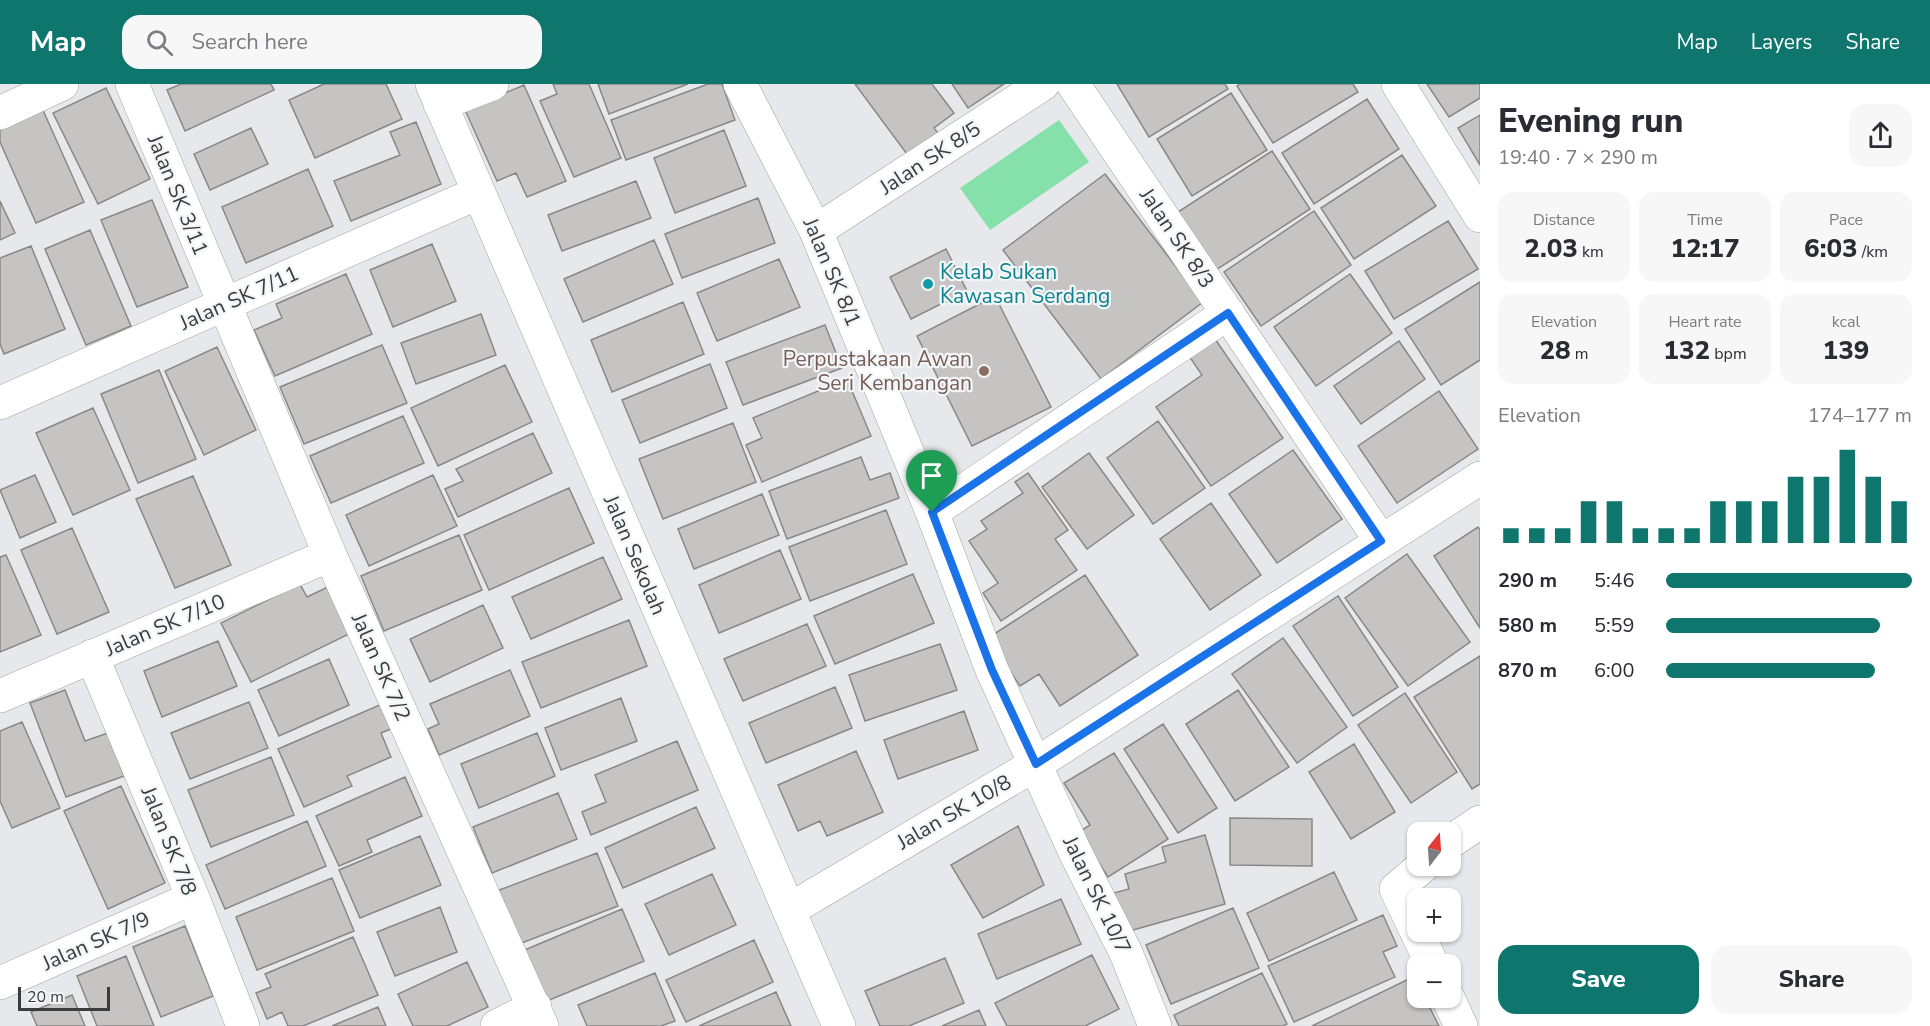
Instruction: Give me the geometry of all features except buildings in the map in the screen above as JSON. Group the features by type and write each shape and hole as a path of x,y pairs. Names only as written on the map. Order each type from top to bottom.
{"street":[{"path":"0,113 62,84"},
{"name":"Jalan SK 3/11","path":"132,84 224,305"},
{"path":"436,94 492,84"},
{"name":"Jalan SK 8/1","path":"740,84 816,231 932,512 992,670 1036,764"},
{"name":"Jalan SK 8/5","path":"816,231 1044,84"},
{"name":"Jalan SK 8/3","path":"1073,84 1381,541"},
{"path":"1398,84 1480,216"},
{"name":"Jalan Sekolah","path":"436,94 839,1026"},
{"name":"Jalan SK 7/11","path":"0,404 478,193"},
{"name":"Jalan SK 7/2","path":"224,305 330,555 539,1017"},
{"path":"932,512 1228,313"},
{"name":"Jalan SK 10/8","path":"789,910 1036,764 1480,478"},
{"name":"Jalan SK 7/10","path":"0,696 330,555"},
{"name":"Jalan SK 7/8","path":"92,656 193,898 243,1026"},
{"name":"Jalan SK 10/7","path":"1036,764 1074,852 1126,953 1155,1026"},
{"path":"1461,835 1480,822"},
{"path":"1411,876 1396,889 1427,954"},
{"name":"Jalan SK 7/9","path":"0,983 193,898"},
{"path":"1453,1008 1461,1026"},
{"path":"497,1026 539,1017"}],"green space":[{"path":"1059,120 1089,162 990,230 960,188"}],"place":[{"name":"Kelab Sukan Kawasan Serdang","path":"928,284"},
{"name":"Perpustakaan Awan Seri Kembangan","path":"984,371"}],"route":[{"path":"1228,313 1381,541 1036,764 992,670 932,512 1228,313"}]}
